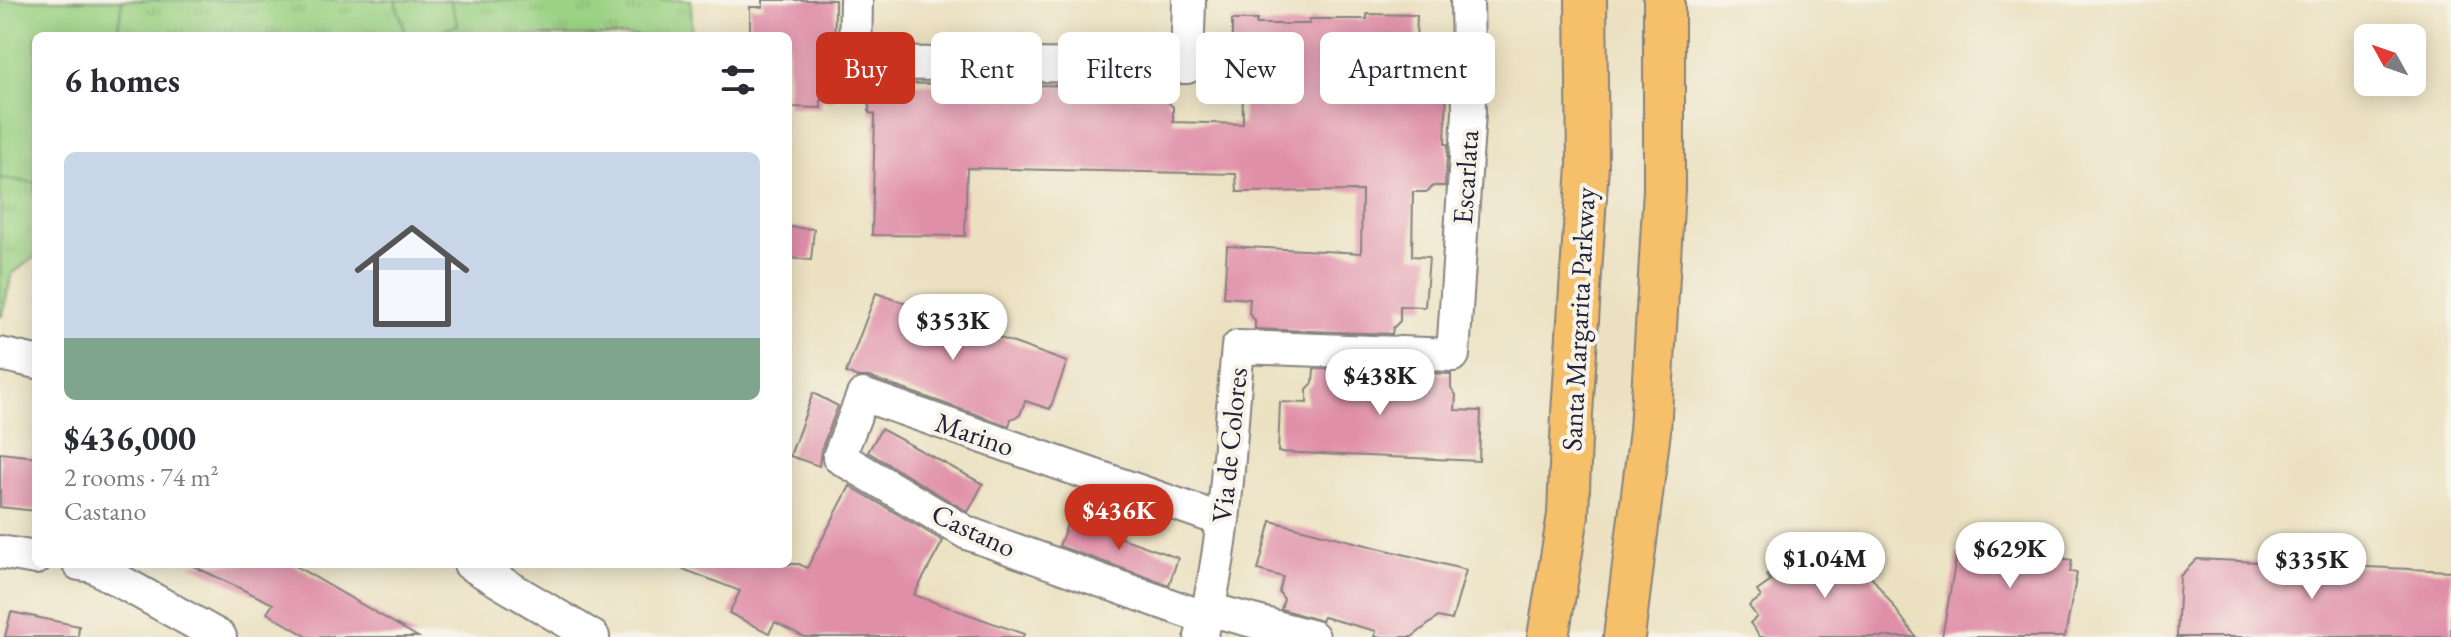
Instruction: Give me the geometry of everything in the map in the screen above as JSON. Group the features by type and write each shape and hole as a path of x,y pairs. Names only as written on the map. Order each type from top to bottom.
{"main road":[{"name":"Santa Margarita Parkway","path":"1548,637 1568,515 1588,165 1586,0"},
{"path":"1624,637 1649,445 1664,189 1664,0"}],"street":[{"path":"856,0 855,63 1187,67 1189,0"},
{"name":"Escarlata","path":"1238,347 1453,355 1469,112 1467,0"},
{"name":"Via de Colores","path":"1205,622 1222,520 1238,347"},
{"path":"0,354 32,361"},
{"name":"Marino","path":"863,395 1222,520"},
{"name":"Castano","path":"863,395 839,457 967,533 1205,622 1313,637"},
{"path":"0,552 32,557"},
{"path":"94,568 220,637"},
{"path":"477,568 593,637"}],"green space":[{"path":"0,0 691,0 692,32 32,32 32,259 12,274 0,316"},
{"path":"0,0 122,0 118,32 32,32 32,182 0,178"},
{"path":"395,0 450,0 458,25 438,32 406,32"}],"building":[{"path":"763,0 835,0 835,32 816,32 816,104 821,104 821,108 792,107 792,32 750,32 750,7 763,7"},
{"path":"1367,14 1417,15 1416,32 1320,32 1320,104 1446,104 1445,186 1433,186 1428,192 1413,192 1412,256 1429,257 1425,307 1400,306 1400,321 1392,334 1255,329 1255,320 1249,314 1250,299 1224,297 1227,246 1361,253 1362,191 1237,192 1236,174 967,168 965,236 872,235 875,114 869,113 869,104 915,104 915,84 931,84 931,104 1042,104 1042,85 1058,86 1058,104 1170,104 1173,107 1173,122 1243,124 1243,104 1304,104 1304,32 1232,32 1232,20 1257,20 1256,24 1310,24 1309,19 1367,19"},
{"path":"792,227 814,229 811,260 792,258"},
{"path":"876,293 1067,362 1050,409 1025,401 1020,415 1011,419 1009,426 869,377 846,373"},
{"path":"1314,369 1451,374 1451,388 1456,395 1455,410 1481,411 1479,461 1278,452 1280,402 1307,403 1307,389 1313,383"},
{"path":"813,393 838,406 821,450 819,466 792,457"},
{"path":"881,429 983,484 968,512 868,452"},
{"path":"0,453 32,457 32,511 0,507"},
{"path":"850,486 943,541 914,595 1024,634 1023,637 804,637 775,622 769,633 729,613 740,591 680,568 792,568 792,564 799,564 807,568"},
{"path":"1069,519 1178,558 1169,585 1059,546"},
{"path":"1271,521 1466,570 1452,620 1438,617 1412,637 1375,637 1376,631 1323,617 1321,621 1281,609 1284,599 1279,592 1283,577 1258,570"},
{"path":"2002,531 2046,539 2045,546 2061,549 2060,558 2072,560 2070,572 2077,573 2065,637 1942,637 1957,553 1965,554 1968,540 1982,543 1984,534 2001,538"},
{"path":"1837,543 1846,554 1852,550 1916,637 1760,637 1750,623 1757,617 1749,606 1761,597 1757,591 1771,581 1766,575 1801,550 1806,556 1821,544 1826,551"},
{"path":"2197,559 2451,571 2451,637 2177,637 2180,576"},
{"path":"197,568 299,568 418,637 308,637 267,613 273,604"},
{"path":"11,612 79,626 78,637 5,637"}]}
